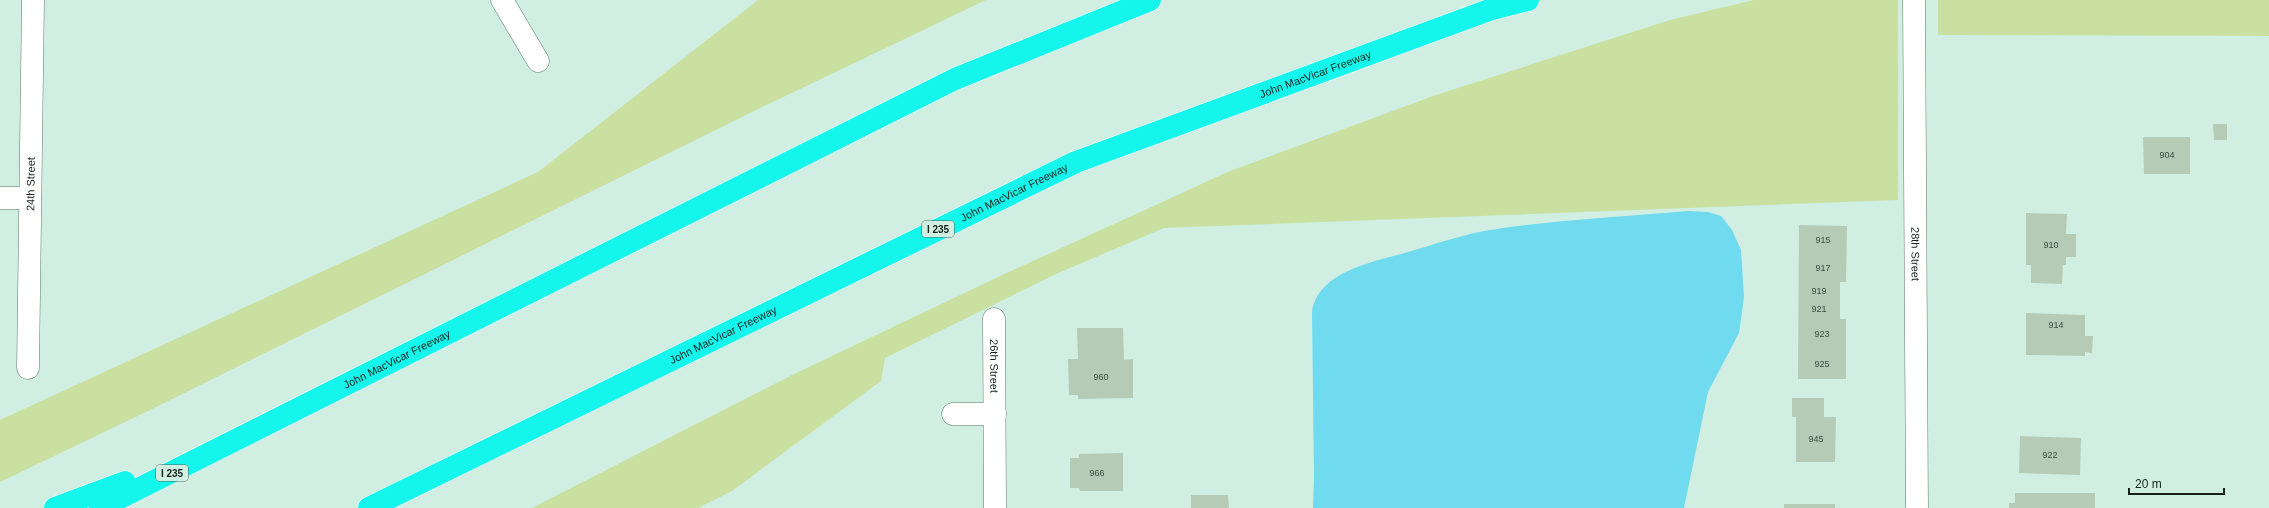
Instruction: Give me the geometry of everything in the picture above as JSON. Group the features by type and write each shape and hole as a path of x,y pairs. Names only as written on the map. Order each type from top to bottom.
{"highway":[{"name":"John MacVicar Freeway","path":"100,508 955,80 1150,0"},
{"name":"John MacVicar Freeway","path":"369,508 1076,162 1492,9 1528,0"},
{"path":"55,508 244,437"}],"street":[{"name":"24th Street","path":"28,368 33,0"},
{"path":"502,0 538,61"},
{"name":"28th Street","path":"1914,0 1916,508"},
{"path":"0,198 30,198"},
{"name":"26th Street","path":"994,319 995,508"},
{"path":"953,414 995,414"}],"green space":[{"path":"758,0 986,0 748,114 144,413 0,482 0,420 538,172"},
{"path":"1754,0 1898,0 1898,200 1164,228 1056,274 885,358 881,381 732,491 698,508 532,508 792,375 998,277 1230,171 1433,96 1670,20"},
{"path":"1938,0 2269,0 2269,36 1938,35"}],"water":[{"path":"1688,211 1708,212 1721,216 1732,230 1741,250 1744,297 1739,333 1708,392 1684,508 1313,508 1312,312 1316,298 1325,287 1336,278 1350,270 1364,265 1484,231 1560,221"}],"building":[{"path":"2213,124 2227,124 2227,140 2214,140"},
{"path":"2143,137 2190,137 2190,174 2144,174"},
{"path":"2026,213 2067,214 2066,234 2076,234 2076,257 2066,257 2066,265 2063,265 2062,284 2031,283 2031,265 2026,265"},
{"path":"1799,225 1847,226 1846,282 1840,282 1840,319 1846,319 1846,379 1798,379"},
{"path":"2026,313 2085,315 2085,336 2093,336 2092,353 2085,352 2085,356 2026,355"},
{"path":"1077,328 1123,328 1124,360 1133,359 1133,398 1078,399 1078,395 1069,395 1068,359 1078,359"},
{"path":"1792,398 1824,398 1824,417 1836,417 1835,462 1796,462 1796,417 1792,417"},
{"path":"2020,436 2081,438 2080,475 2019,473"},
{"path":"1123,453 1123,491 1080,491 1079,488 1070,488 1070,458 1079,458 1079,454"},
{"path":"2015,493 2095,493 2095,508 2009,508 2009,503 2015,503"},
{"path":"1191,495 1228,495 1229,508 1191,508"},
{"path":"1784,504 1835,504 1835,508 1784,508"}]}
